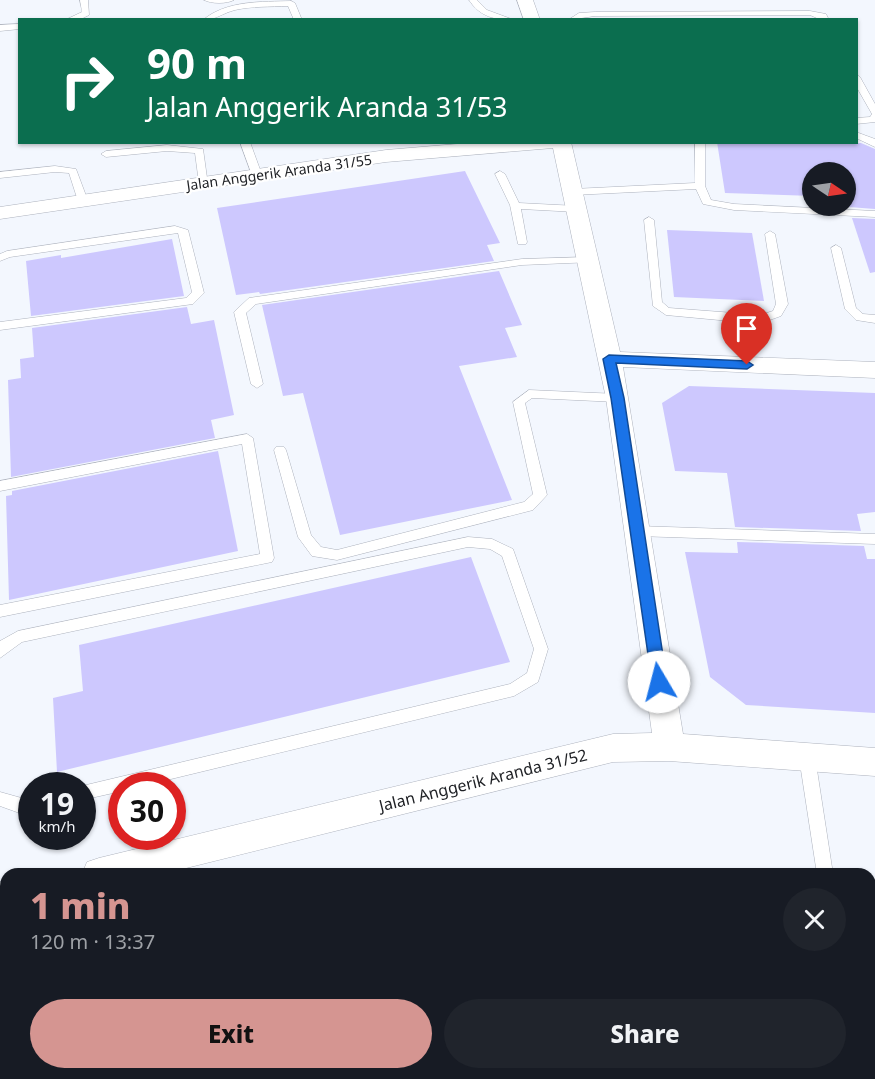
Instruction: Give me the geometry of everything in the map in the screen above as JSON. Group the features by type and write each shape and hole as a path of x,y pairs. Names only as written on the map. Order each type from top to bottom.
{"street":[{"path":"525,0 531,18"},
{"name":"Jalan Anggerik Aranda 31/55","path":"0,213 386,156 535,144"},
{"path":"561,144 589,260 618,398 669,747"},
{"path":"609,359 875,370"},
{"name":"Jalan Anggerik Aranda 31/52","path":"123,868 613,748 669,747 875,762"}],"lane":[{"path":"76,18 86,13 84,0"},
{"path":"208,0 231,0"},
{"path":"473,0 477,8 484,13 503,18"},
{"path":"210,18 216,13 234,8 291,3 297,18"},
{"path":"576,18 595,14 810,13 824,18"},
{"path":"0,28 18,26"},
{"path":"858,81 875,114 873,120 858,121"},
{"path":"858,136 869,139 875,144"},
{"path":"246,144 257,175"},
{"path":"700,144 700,186 707,202 720,206 875,214"},
{"path":"106,154 167,148 200,151 204,183"},
{"path":"0,174 55,169 73,171 83,201"},
{"path":"500,174 515,205 522,242"},
{"path":"515,205 531,208 700,186"},
{"path":"649,220 657,303 666,310 735,318 761,319 777,314 782,304 770,234"},
{"path":"0,258 7,254 175,228 183,230 198,293 189,301 0,326"},
{"path":"836,248 851,309 860,317 875,319"},
{"path":"256,384 240,312 253,301 522,262 589,260"},
{"path":"735,318 747,365"},
{"path":"280,450 305,537 317,552 337,555 528,506 540,495 519,402 529,394 618,398"},
{"path":"0,486 247,438 267,558 0,612"},
{"path":"637,531 875,539"},
{"path":"0,652 4,646 18,636 468,542 492,544 508,553 541,649 533,677 514,690 96,790"},
{"path":"807,757 824,868"},
{"path":"0,799 18,805"}],"building":[{"path":"861,143 875,149 875,209 856,208 856,162 802,162 802,196 725,193 717,144"},
{"path":"465,171 500,243 487,245 494,261 260,294 259,292 236,295 217,208"},
{"path":"852,218 875,219 875,272 870,273"},
{"path":"667,230 752,233 764,301 674,297"},
{"path":"172,239 184,296 31,316 26,261 61,255 61,258"},
{"path":"499,271 522,325 505,328 517,357 459,366 512,500 340,535 303,393 283,396 262,305"},
{"path":"187,307 191,324 214,320 234,415 211,420 215,438 11,477 8,380 21,378 20,359 34,357 32,328"},
{"path":"689,386 875,393 875,512 857,514 861,531 735,527 727,473 675,471 662,403"},
{"path":"218,451 238,551 9,600 6,496 12,495 12,491"},
{"path":"737,542 864,546 867,559 875,559 875,713 746,705 710,677 685,552 738,553"},
{"path":"471,557 510,662 57,772 53,698 83,691 79,645"}],"route":[{"path":"659,682 618,398 609,359 747,365"}]}
